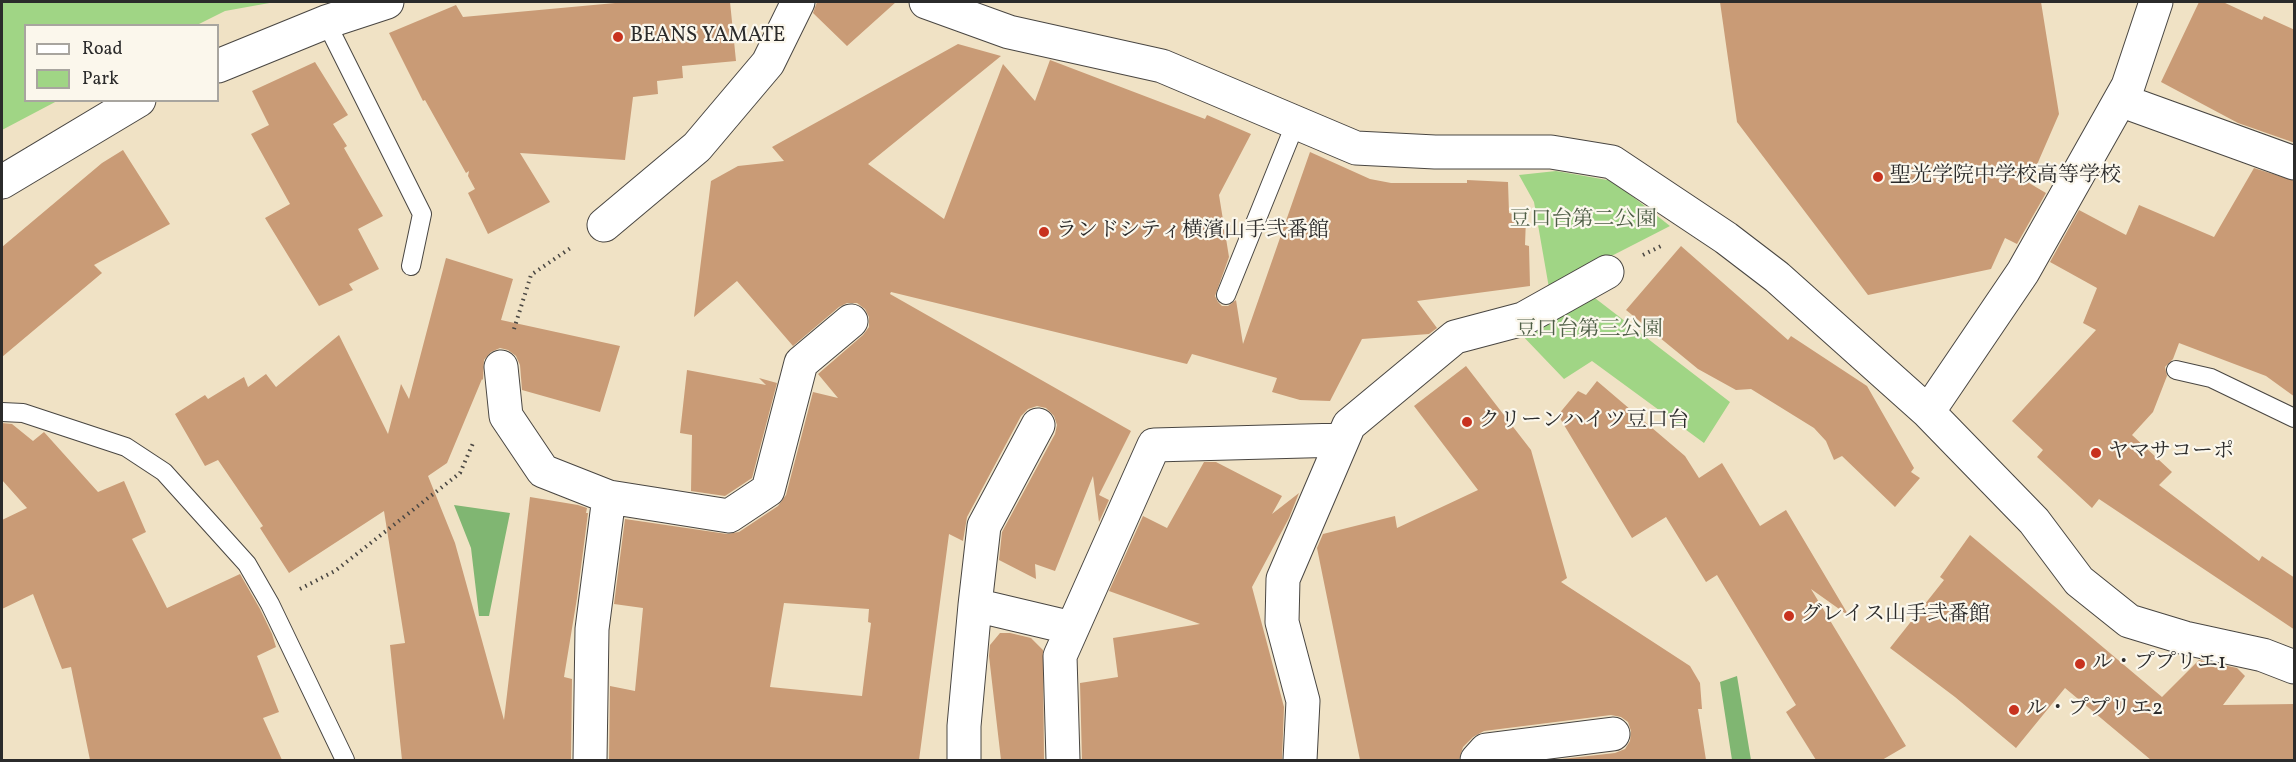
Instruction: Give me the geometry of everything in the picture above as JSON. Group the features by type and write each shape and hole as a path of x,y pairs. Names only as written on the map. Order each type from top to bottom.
{"street":[{"path":"219,66 326,22 387,2"},
{"path":"604,225 697,147 768,63 798,2"},
{"path":"926,2 1009,32 1162,66 1356,148 1435,152 1551,152 1612,162 1705,224 1777,277 1928,412 2034,521 2079,581 2129,621 2185,638 2263,655 2295,667"},
{"path":"1928,412 2023,272 2128,86 2156,2"},
{"path":"2120,100 2295,163"},
{"path":"2,182 136,102"},
{"path":"1300,760 1303,701 1282,622 1283,579 1349,424 1455,337 1523,320 1607,272"},
{"path":"501,367 506,416 543,471 609,497 729,516 768,490 801,363 851,321"},
{"path":"964,760 964,726 984,526 1038,425"},
{"path":"1063,760 1059,656 1154,445 1342,440"},
{"path":"590,760 592,629 609,497"},
{"path":"975,605 1072,628"},
{"path":"1477,760 1486,750 1613,734"}],"lane":[{"path":"326,22 422,214 411,266"},
{"path":"1226,295 1296,122"},
{"path":"2176,370 2211,378 2295,418"},
{"path":"2,412 23,413 126,447 164,472 247,564 270,604 345,760"}],"path":[{"path":"1607,272 1705,224"},
{"path":"501,367 531,275 604,225"},
{"path":"270,604 335,571 460,473 489,408 506,416"}],"green space":[{"path":"2,2 275,2 225,11 199,24 24,24 24,102 55,102 2,130"},
{"name":"豆口台第二公園","path":"1556,171 1613,181 1670,226 1549,288 1534,202 1519,175"},
{"name":"豆口台第三公園","path":"1591,295 1730,402 1704,443 1592,361 1564,379 1518,331"},
{"path":"454,505 510,513 489,616 479,616 471,548"},
{"path":"1737,676 1751,760 1732,760 1720,682"}],"building":[{"path":"626,2 730,2 736,61 682,66 683,78 657,81 658,94 633,97 625,160 520,153 550,202 488,234 468,193 475,189 468,176 469,171 466,173 425,100 423,101 389,33 456,5 463,17"},
{"path":"817,2 896,2 847,46 813,13"},
{"path":"1720,2 2041,2 2059,114 2029,183 2046,193 2017,244 2005,238 1991,269 1868,295 1737,122"},
{"path":"2199,2 2223,2 2262,20 2264,16 2295,30 2295,143 2238,123 2161,82"},
{"path":"958,44 1001,56 868,164 944,219 1003,64 1035,101 1050,60 1205,119 1207,115 1251,134 1219,195 1229,257 1215,296 1222,306 1228,306 1236,300 1243,344 1310,152 1370,179 1391,183 1467,183 1467,180 1508,182 1509,213 1526,218 1525,245 1529,246 1530,286 1417,301 1437,328 1429,334 1362,339 1330,401 1300,400 1272,392 1277,378 1192,354 1187,364 891,292 890,294 1131,431 1099,495 1109,500 1099,522 1093,476 1055,571 1035,564 1036,579 999,560 1002,532 1055,434 1057,425 1054,416 1046,408 1037,406 1028,409 1021,416 967,517 963,541 949,534 919,760 609,760 610,686 635,691 643,608 614,604 625,519 727,534 739,532 778,506 786,495 813,392 838,398 818,374 863,335 869,327 869,317 865,309 857,303 847,303 839,307 793,346 737,281 694,317 711,181 738,166 784,161 772,147","holes":["784,603 869,609 868,622 871,623 862,696 770,687"]},
{"path":"315,62 348,115 333,124 383,216 358,229 379,269 349,284 353,290 319,306 265,218 290,204 251,134 269,125 252,91"},
{"path":"123,150 170,224 94,265 102,273 2,357 2,247 102,163"},
{"path":"2254,168 2295,181 2295,397 2266,376 2179,343 2173,359 2165,367 2167,376 2153,412 2132,435 2172,472 2159,485 2259,561 2262,556 2295,578 2295,630 2099,499 2092,508 2037,457 2043,450 2012,421 2096,330 2083,323 2097,288 2050,262 2079,210 2126,235 2139,205 2214,237"},
{"path":"1681,246 1788,340 1791,336 1867,386 1914,468 1911,472 1920,478 1895,507 1842,456 1834,460 1826,441 1814,428 1751,389 1736,390 1698,369 1626,310"},
{"path":"446,258 513,279 501,320 620,346 600,412 522,390 520,365 516,356 500,348 491,352 484,360 483,380 447,463 428,476 455,543 504,720 530,497 587,508 577,598 564,677 572,679 571,760 402,760 390,645 405,643 384,511 289,573 260,528 263,526 218,460 205,466 175,414 205,395 208,399 244,377 248,387 266,374 276,387 339,335 388,434 401,384 409,399"},
{"path":"1466,366 1531,450 1567,578 1561,582 1690,666 1700,683 1702,709 1698,709 1706,760 1553,760 1615,753 1625,749 1630,741 1631,731 1628,722 1621,717 1611,715 1484,731 1473,737 1463,747 1459,760 1360,760 1317,548 1323,534 1395,516 1397,528 1478,490 1414,406"},
{"path":"687,370 766,385 759,378 777,383 752,478 725,496 691,491 692,435 680,433"},
{"name":"グレイス山手弐番館","path":"1597,381 1685,456 1699,478 1722,463 1760,526 1786,510 1849,616 1811,589 1906,746 1882,760 1816,760 1786,712 1796,705 1717,575 1706,582 1666,517 1632,538 1558,415 1578,391 1586,395"},
{"path":"2,423 12,424 33,441 44,432 98,492 124,481 146,532 132,539 167,608 240,574 260,609 276,647 257,656 279,712 263,718 282,760 90,760 71,667 62,669 33,594 2,609 2,520 27,508 2,480"},
{"path":"1204,462 1216,462 1282,496 1272,514 1299,493 1289,518 1252,587 1284,707 1282,760 1082,760 1080,683 1118,677 1113,638 1200,624 1109,591 1143,516 1167,528"},
{"path":"1970,535 2162,697 2199,660 2237,668 2245,676 2223,705 2295,704 2295,760 2151,760 2065,688 2016,748 1955,697 1890,648 1944,580 1940,577"},
{"path":"1000,633 1031,638 1043,650 1044,760 1001,760 989,656 990,645"}],"place":[{"name":"BEANS YAMATE","path":"618,37"},
{"name":"聖光学院中学校高等学校","path":"1878,177"},
{"name":"ランドシティ横濱山手弐番館","path":"1044,232"},
{"name":"クリーンハイツ豆口台","path":"1467,422"},
{"name":"ヤマサコーポ","path":"2096,453"},
{"name":"グレイス山手弐番館","path":"1789,616"},
{"name":"ル・ププリエ1","path":"2080,664"},
{"name":"ル・ププリエ2","path":"2014,710"}]}
